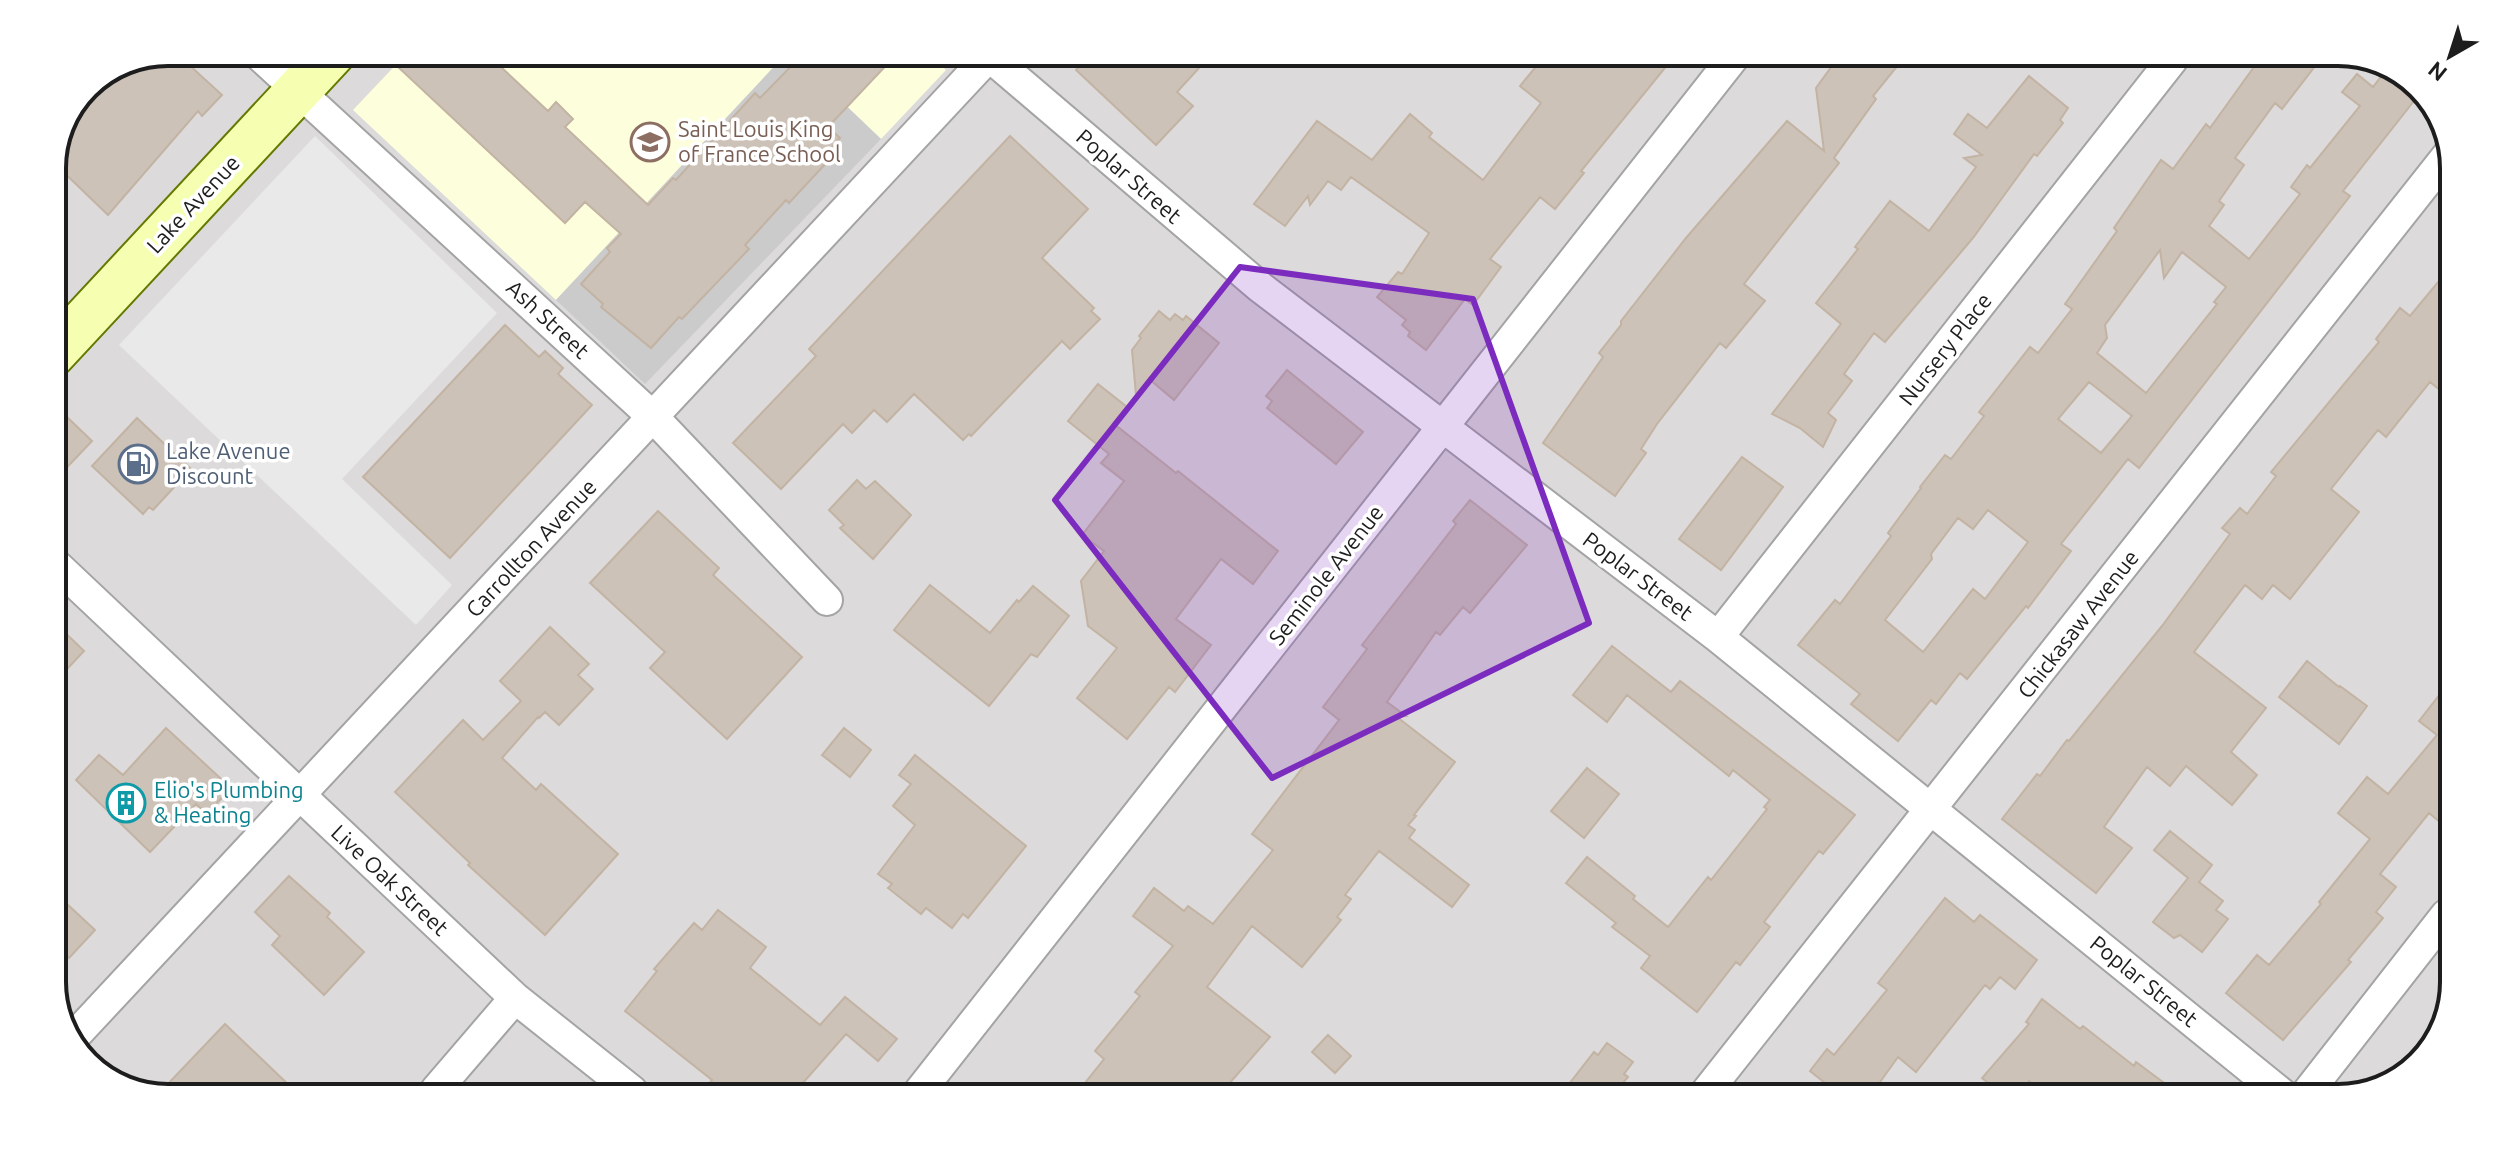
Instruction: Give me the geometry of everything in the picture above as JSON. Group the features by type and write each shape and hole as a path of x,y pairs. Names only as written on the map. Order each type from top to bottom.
{"main road":[{"name":"Lake Avenue","path":"66,340 321,66"}],"street":[{"name":"Ash Street","path":"271,66 654,418 827,600"},
{"name":"Carrollton Avenue","path":"79,1031 980,66"},
{"name":"Poplar Street","path":"1001,66 1260,287 1718,637 2270,1084"},
{"name":"Seminole Avenue","path":"925,1084 1727,66"},
{"name":"Nursery Place","path":"1718,637 2167,66"},
{"name":"Chickasaw Avenue","path":"1713,1084 2440,165"},
{"name":"Live Oak Street","path":"66,574 515,998 623,1084"},
{"path":"2314,1084 2440,923"},
{"path":"441,1084 515,998"}],"highlighted area":[{"path":"1240,267 1473,299 1589,623 1272,778 1055,500"}],"shaded area":[{"path":"168,66 2338,66 2377,74 2405,91 2423,111 2435,135 2440,161 2440,982 2432,1021 2415,1049 2395,1067 2365,1081 2338,1084 168,1084 129,1076 106,1063 87,1044 74,1021 66,989 66,161 69,141 83,111 111,83 129,74"},
{"path":"395,66 775,66 556,300 353,110"},
{"path":"775,66 805,66 881,139 645,384 556,300"},
{"path":"805,66 942,66 946,70 881,139"},
{"path":"315,136 497,313 342,479 452,585 416,625 119,345"}],"building":[{"path":"190,66 222,95 202,116 198,111 108,215 66,174 69,141 83,111 111,83 129,74 148,68"},
{"path":"500,66 548,111 556,102 573,119 565,127 648,205 673,178 676,180 755,93 760,98 791,66 886,66 828,127 840,138 823,157 828,161 789,203 786,200 745,245 749,249 651,348 601,307 603,304 581,284 610,252 607,248 621,234 585,202 565,223 398,67"},
{"path":"1080,66 1201,66 1177,92 1193,106 1156,145 1076,70"},
{"path":"1536,66 1666,66 1581,171 1584,173 1555,209 1540,197 1490,259 1501,267 1473,305 1465,299 1426,350 1408,336 1410,332 1402,325 1406,320 1377,297 1398,272 1402,274 1429,233 1351,177 1341,190 1328,181 1310,205 1308,196 1285,226 1254,204 1317,121 1372,160 1410,114 1432,133 1429,137 1483,180 1541,103 1520,86"},
{"path":"1832,66 1897,66 1873,96 1876,99 1834,158 1839,163 1744,284 1765,301 1726,348 1720,343 1657,424 1641,449 1646,453 1615,496 1543,443 1603,357 1599,353 1621,321 1686,238 1787,121 1824,151 1816,88"},
{"path":"2255,66 2315,66 2282,109 2275,103 2235,158 2244,165 2219,201 2224,205 2209,226 2249,259 2300,194 2291,187 2360,106 2342,92 2357,74 2373,87 2381,76 2395,83 2414,100 2343,191 2350,196 2139,468 2128,459 2061,544 2071,551 2028,608 2026,606 1967,679 1960,673 1936,704 1931,700 1898,741 1851,704 1860,694 1798,645 1835,600 1840,604 1891,536 1888,533 1920,487 1945,455 1951,459 1984,416 1979,412 2030,347 2038,353 2072,309 2065,304 2117,231 2114,228 2161,160 2173,169 2206,124 2210,128","holes":["2160,250 2164,278 2182,252 2226,287 2214,302 2217,304 2146,393 2097,353 2107,338 2105,325","2089,382 2132,416 2101,453 2058,419","1988,510 2028,542 1985,599 1973,589 1923,652 1885,620 1932,559 1931,554 1958,518 1973,529"]},
{"path":"2029,76 2068,108 2060,120 2063,123 2037,156 2034,154 1973,238 1885,342 1874,333 1844,374 1852,381 1828,413 1836,420 1823,447 1800,428 1772,414 1841,324 1816,303 1858,249 1855,247 1890,201 1929,231 1976,167 1964,158 1982,155 1954,134 1968,114 1987,128"},
{"path":"1010,136 1088,209 1042,258 1094,308 1091,311 1100,319 1070,349 1062,341 971,436 969,434 963,440 914,394 887,422 874,410 852,433 843,424 781,489 733,443 816,356 809,349"},
{"path":"2440,280 2440,390 2430,382 2386,437 2378,430 2331,489 2359,512 2290,599 2273,585 2262,599 2245,585 2194,652 2266,708 2231,752 2257,775 2232,805 2186,766 2170,786 2147,767 2104,827 2132,848 2096,893 2002,819 2162,626 2230,534 2222,528 2240,508 2247,514 2276,476 2271,472 2379,342 2376,339 2400,308 2410,316"},
{"path":"1159,311 1170,320 1175,314 1183,320 1186,316 1219,343 1174,400 1149,379 1136,395 1132,350"},
{"path":"505,325 539,357 545,351 563,368 558,374 592,405 450,558 363,477"},
{"path":"1287,370 1363,432 1336,464 1267,408 1272,401 1266,396"},
{"path":"1098,384 1127,407 1113,423 1278,551 1253,584 1221,559 1176,619 1211,645 1175,692 1169,687 1127,739 1077,698 1117,648 1088,626 1081,581 1104,551 1082,535 1124,481 1101,463 1109,454 1068,421"},
{"path":"68,418 92,441 66,468"},
{"name":"Lake Avenue Discount","path":"137,418 191,469 153,510 149,507 143,514 92,466"},
{"path":"1742,457 1783,487 1721,570 1679,539"},
{"path":"857,480 866,489 875,481 911,515 873,559 840,528 844,525 829,510"},
{"path":"1470,500 1527,545 1470,613 1463,607 1440,635 1436,632 1387,702 1406,716 1397,717 1455,762 1414,815 1408,825 1415,830 1409,838 1469,885 1452,907 1379,851 1345,895 1351,899 1337,917 1341,920 1302,967 1252,926 1207,987 1270,1037 1229,1084 1084,1084 1104,1059 1095,1051 1140,996 1135,992 1173,946 1133,916 1154,888 1184,911 1188,906 1213,924 1273,850 1252,834 1339,720 1323,707 1367,649 1362,645 1456,524 1453,521"},
{"path":"658,511 719,568 713,575 802,657 727,739 650,668 665,652 590,583"},
{"path":"930,585 990,633 1033,586 1069,616 1037,657 1031,654 989,706 894,630"},
{"path":"550,627 589,664 578,675 593,689 559,725 545,712 538,717 502,758 536,790 541,784 618,854 545,935 468,865 470,863 395,792 463,720 483,740 521,701 500,681"},
{"path":"66,634 84,651 66,670"},
{"path":"1612,646 1671,692 1680,681 1855,815 1823,854 1819,851 1764,922 1770,927 1740,965 1736,962 1697,1012 1641,968 1650,956 1612,927 1616,923 1566,883 1587,857 1668,927 1708,877 1711,880 1767,809 1764,807 1770,800 1733,770 1729,776 1627,695 1607,722 1573,695"},
{"path":"2307,661 2367,706 2339,744 2279,697"},
{"path":"2440,694 2440,822 2429,813 2380,874 2396,887 2376,912 2383,918 2348,960 2351,962 2283,1040 2226,993 2257,955 2269,965 2321,904 2319,902 2370,839 2338,813 2367,777 2388,794 2437,735 2419,721"},
{"path":"166,728 231,788 207,814 196,804 150,852 76,780 99,755 123,775"},
{"path":"844,728 871,750 850,777 822,755"},
{"path":"915,755 1026,846 968,918 963,914 952,928 926,908 921,914 888,888 892,884 878,874 915,825 893,806 911,784 899,775"},
{"path":"1587,768 1619,794 1584,838 1551,811"},
{"path":"2170,831 2212,865 2199,882 2223,901 2216,910 2228,919 2202,952 2180,935 2174,938 2153,922 2188,878 2154,850"},
{"path":"289,876 330,913 327,917 364,952 324,995 272,945 280,936 255,912"},
{"path":"1945,898 1974,922 1980,915 2037,960 2015,989 2000,977 1990,989 1985,985 1916,1072 1898,1057 1879,1084 1824,1084 1810,1071 1827,1049 1834,1055 1887,990 1878,983"},
{"path":"66,903 95,930 69,958 66,955"},
{"path":"718,910 766,947 750,968 820,1025 845,997 897,1039 878,1061 846,1034 802,1084 709,1084 712,1080 625,1011 657,971 654,969 694,923 702,930"},
{"path":"2042,999 2080,1029 2083,1026 2134,1066 2136,1062 2166,1084 2033,1084 2029,1081 2027,1084 1990,1084 1982,1078 2029,1024 2026,1022"},
{"path":"225,1024 288,1084 168,1084"},
{"path":"1328,1035 1351,1056 1335,1073 1312,1052"},
{"path":"1607,1043 1633,1062 1624,1074 1628,1077 1622,1084 1569,1084 1594,1052 1598,1055"}],"place":[{"name":"Saint Louis King of France School","path":"650,142"},
{"name":"Lake Avenue Discount","path":"138,464"},
{"name":"Elio's Plumbing & Heating","path":"126,803"}]}
